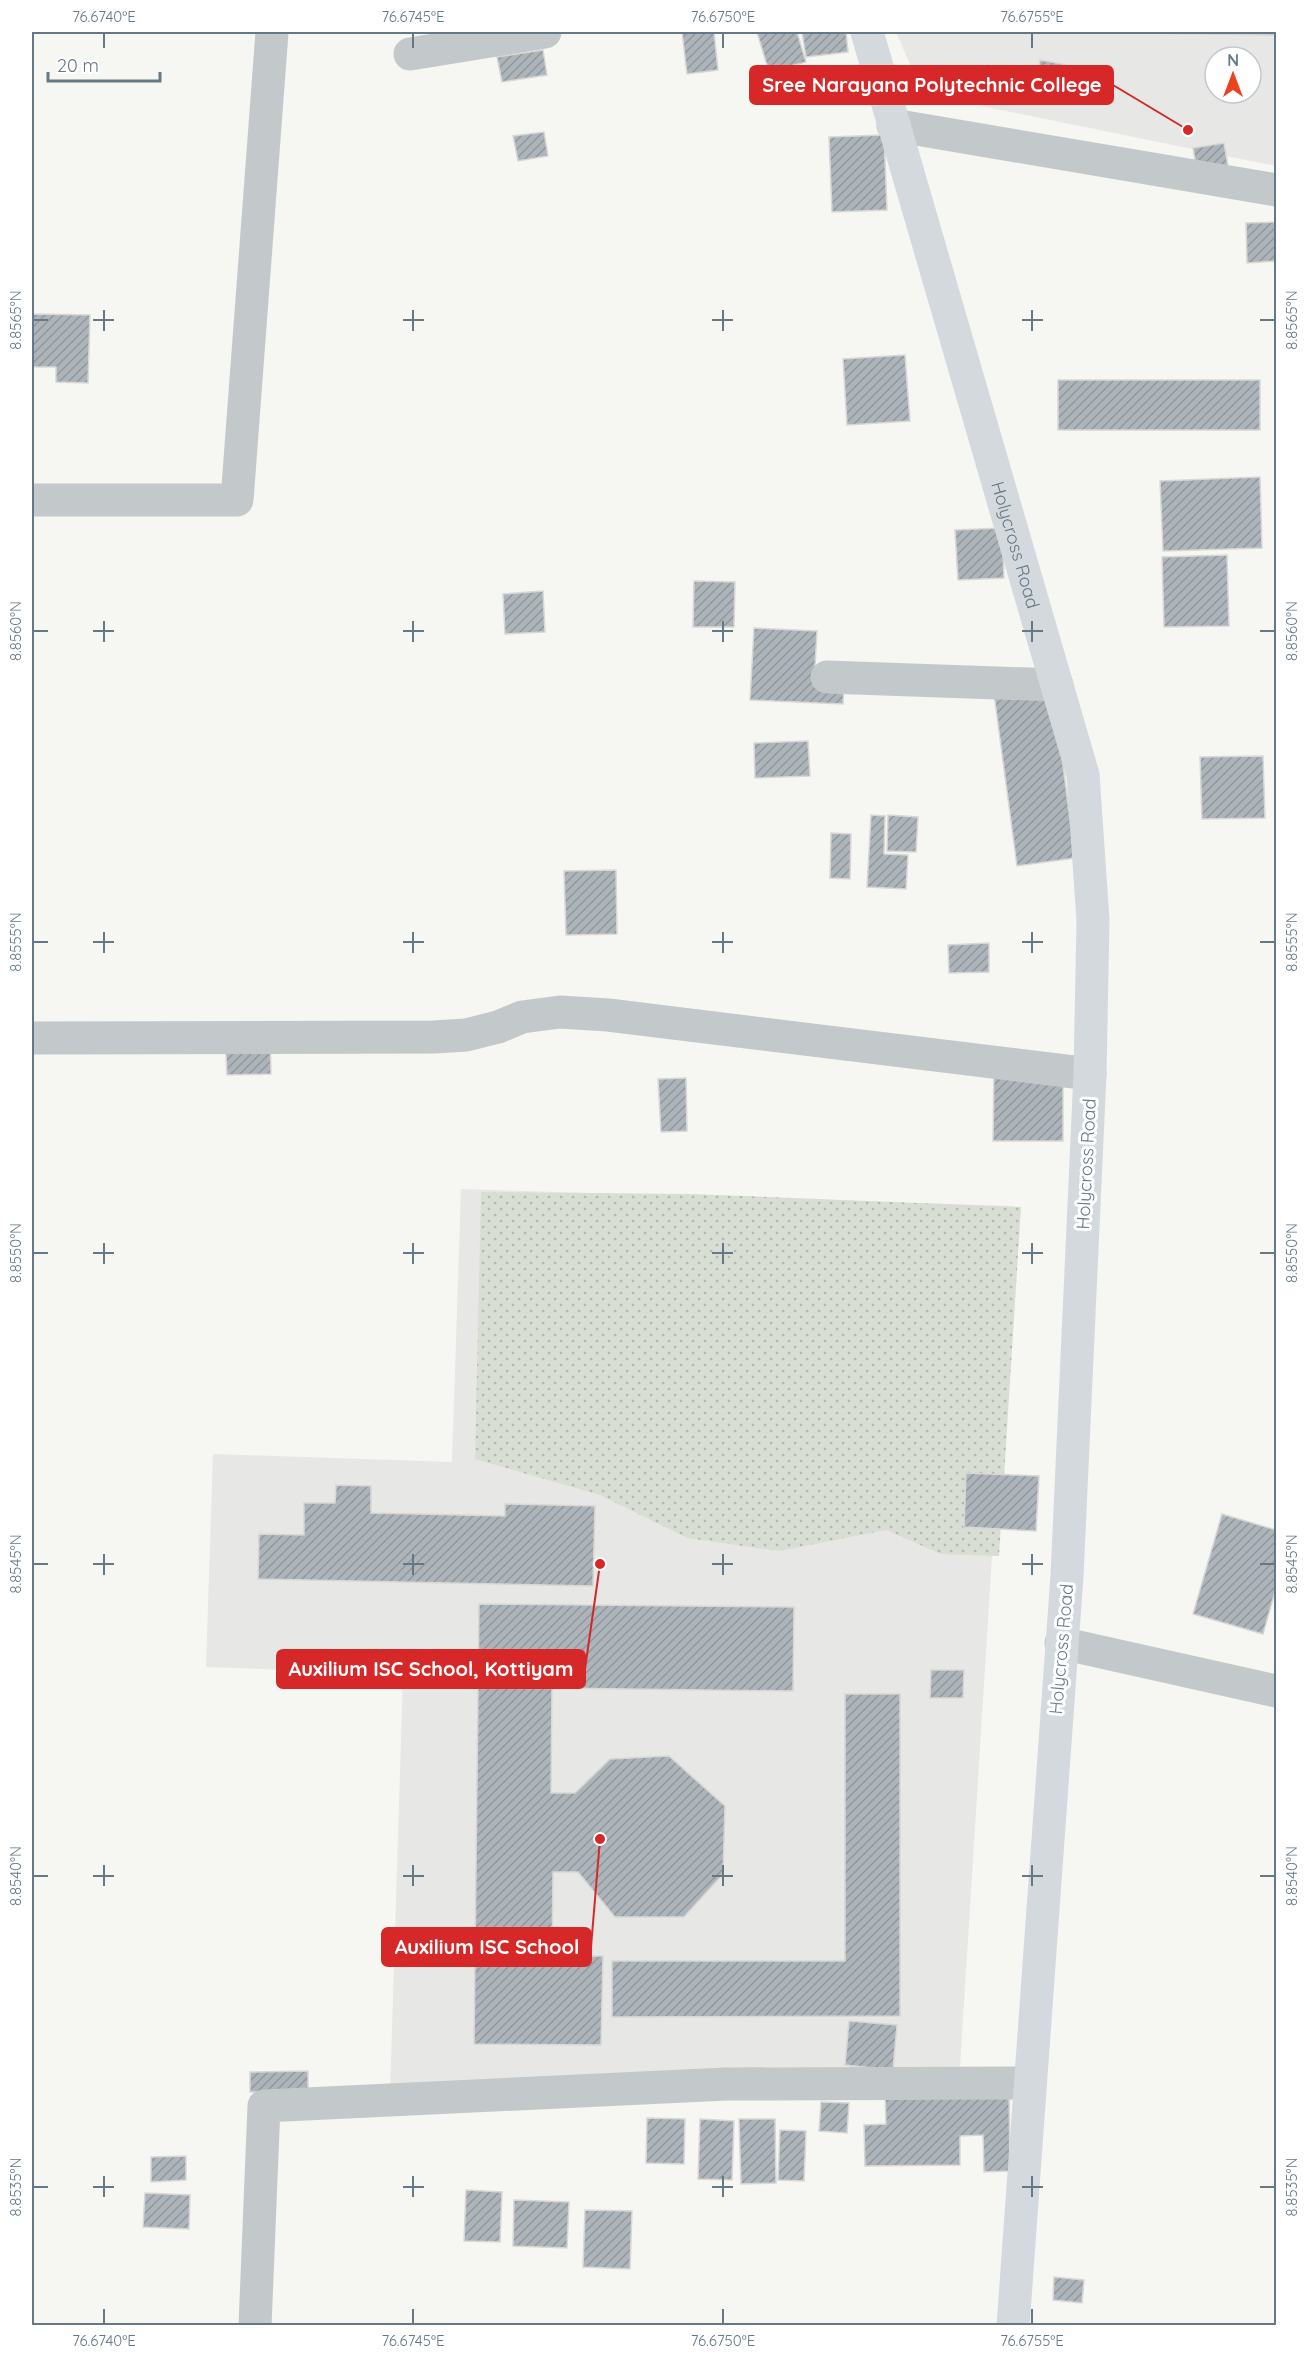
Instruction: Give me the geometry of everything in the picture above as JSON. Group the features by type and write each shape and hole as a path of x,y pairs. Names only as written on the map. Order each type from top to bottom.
{"main road":[{"name":"Holycross Road","path":"867,32 1083,776 1093,920 1090,1074 1067,1576 1060,1643 1013,2325"}],"street":[{"path":"32,500 237,500 272,32"},
{"path":"410,54 545,32"},
{"path":"893,125 1276,190"},
{"path":"827,677 1057,685"},
{"path":"32,1038 434,1037 466,1035 498,1027 522,1017 560,1012 619,1016 1090,1074"},
{"path":"1060,1643 1276,1690"},
{"path":"255,2325 264,2106 726,2084 1030,2083"}],"shaded area":[{"path":"896,32 1276,32 1276,166 923,94"},
{"path":"461,1189 1014,1206 958,2098 390,2096 403,1674 206,1667 213,1454 452,1462"},
{"path":"481,1192 692,1194 1021,1207 999,1556 941,1554 886,1530 779,1551 687,1538 600,1495 475,1459"}],"building":[{"path":"682,32 714,32 718,70 687,74"},
{"path":"757,32 797,32 806,62 769,72"},
{"path":"802,32 846,32 848,52 806,57"},
{"path":"1276,32 1276,35 1142,33"},
{"path":"543,50 547,75 502,82 497,57"},
{"path":"1040,60 1095,70 1090,99 1035,90"},
{"path":"544,132 548,156 518,161 513,136"},
{"path":"884,135 887,210 832,212 829,137"},
{"path":"1224,143 1228,166 1197,171 1193,148"},
{"path":"1276,222 1276,261 1247,263 1246,223"},
{"path":"32,314 90,315 88,383 56,382 56,367 32,367"},
{"path":"905,355 910,421 847,425 843,359"},
{"path":"1058,380 1260,380 1260,430 1058,430"},
{"path":"1260,477 1262,548 1163,551 1160,481"},
{"path":"1002,528 1004,578 958,580 955,530"},
{"path":"1227,555 1229,626 1164,627 1162,557"},
{"path":"694,581 735,582 734,627 693,627"},
{"path":"543,591 545,632 505,634 503,594"},
{"path":"754,628 817,631 815,666 845,667 843,704 750,700"},
{"path":"1051,672 1075,858 1017,866 992,679"},
{"path":"808,741 810,776 755,778 754,743"},
{"path":"1263,756 1265,818 1202,819 1200,757"},
{"path":"871,815 885,816 884,854 908,855 906,889 867,887"},
{"path":"888,815 918,817 916,852 887,851"},
{"path":"831,833 851,834 850,879 830,878"},
{"path":"616,870 617,934 566,935 564,871"},
{"path":"989,943 989,972 949,973 948,945"},
{"path":"270,1034 271,1074 227,1075 225,1036"},
{"path":"994,1067 1063,1068 1063,1141 993,1141"},
{"path":"686,1078 687,1131 661,1132 658,1079"},
{"path":"966,1473 1039,1476 1036,1531 964,1527"},
{"path":"336,1485 371,1486 371,1513 505,1516 505,1504 595,1506 593,1586 258,1579 259,1534 304,1535 304,1503 335,1503"},
{"path":"1222,1514 1276,1530 1276,1588 1263,1634 1193,1614"},
{"path":"479,1604 794,1607 793,1691 552,1688 551,1793 575,1793 610,1759 669,1756 725,1806 723,1874 684,1917 615,1917 578,1872 553,1872 552,1956 603,1956 601,2045 474,2044"},
{"path":"931,1670 964,1670 963,1698 930,1698"},
{"path":"845,1694 900,1694 900,2016 612,2017 612,1961 845,1961"},
{"path":"849,2021 897,2025 893,2070 845,2065"},
{"path":"308,2071 308,2091 250,2092 250,2072"},
{"path":"1009,2090 1010,2171 984,2172 983,2135 960,2136 960,2165 865,2166 864,2125 886,2124 885,2093"},
{"path":"821,2102 849,2103 847,2133 819,2131"},
{"path":"647,2118 685,2119 684,2164 646,2163"},
{"path":"700,2119 734,2121 732,2180 698,2179"},
{"path":"739,2119 775,2119 776,2183 741,2184"},
{"path":"780,2130 806,2131 804,2181 778,2180"},
{"path":"186,2156 186,2180 151,2182 151,2157"},
{"path":"466,2190 502,2192 500,2242 464,2241"},
{"path":"145,2193 190,2195 189,2229 143,2227"},
{"path":"514,2200 569,2202 567,2248 513,2246"},
{"path":"585,2210 632,2211 630,2269 583,2267"},
{"path":"1054,2277 1084,2280 1082,2303 1053,2300"}],"place":[{"name":"Sree Narayana Polytechnic College","path":"1188,130"},
{"name":"Auxilium ISC School, Kottiyam","path":"600,1564"},
{"name":"Auxilium ISC School","path":"600,1839"}]}
